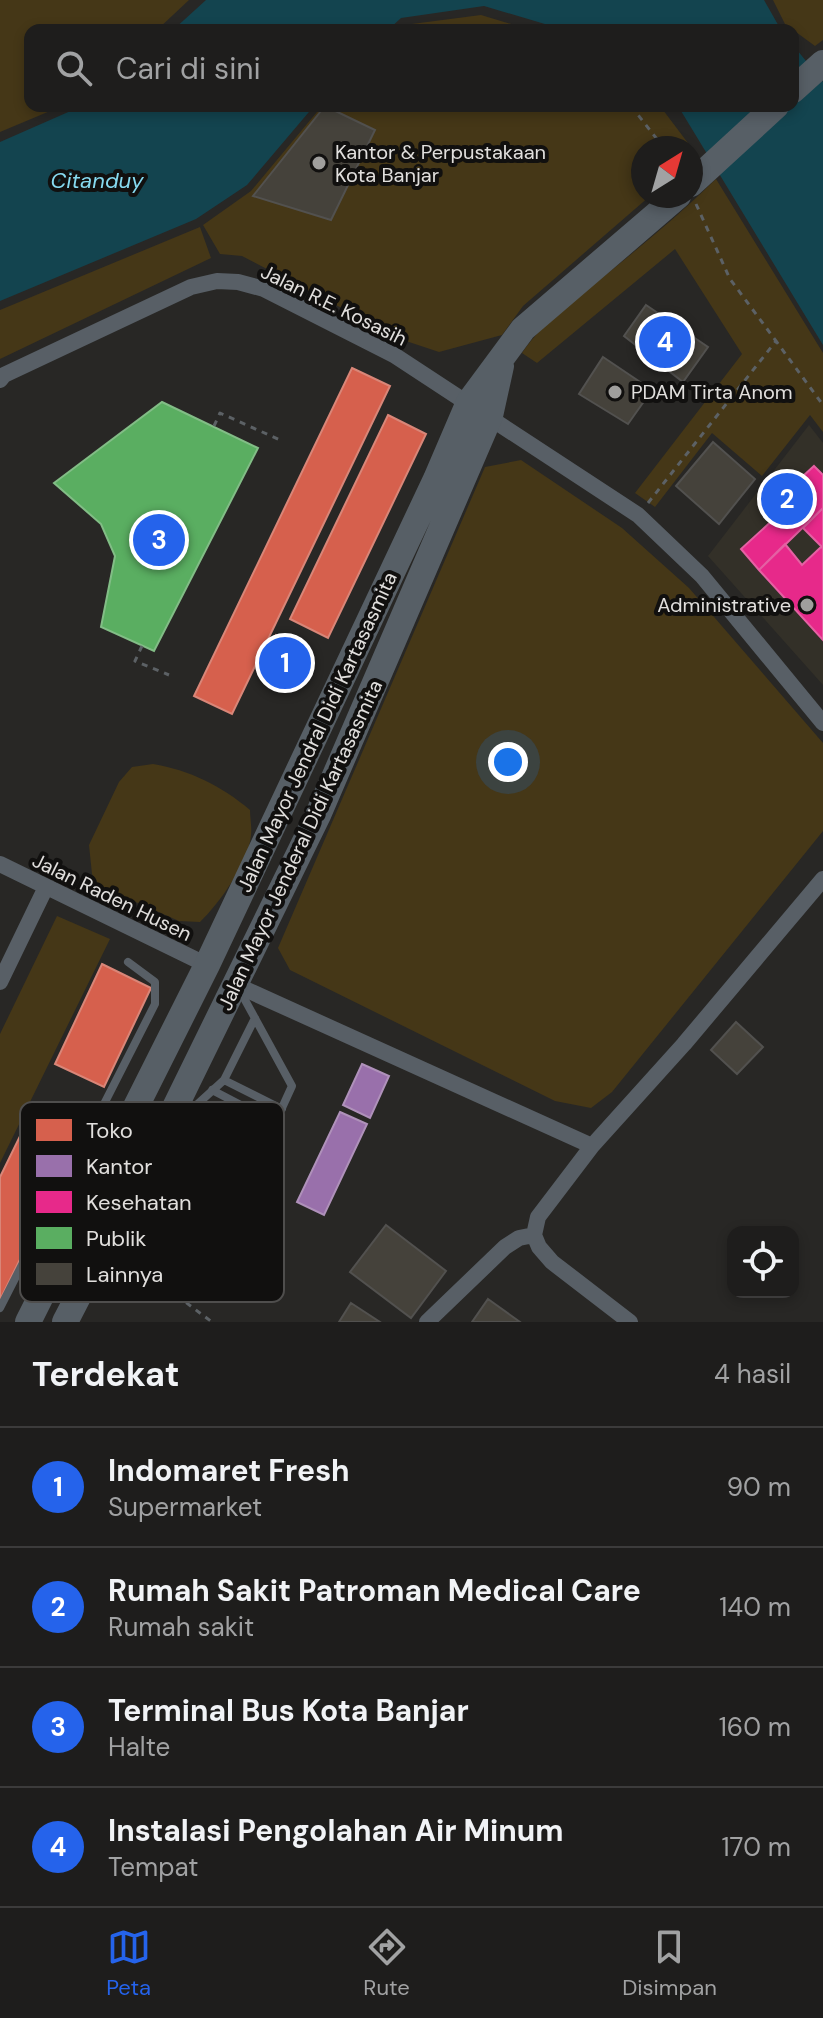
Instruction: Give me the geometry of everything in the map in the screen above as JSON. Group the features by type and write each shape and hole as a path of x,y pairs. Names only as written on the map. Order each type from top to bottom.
{"main road":[{"path":"799,85 823,63"},
{"path":"703,173 769,112"},
{"name":"Jalan Mayor Jenderal Didi Kartasasmita","path":"182,1102 318,815 504,355 523,329 544,309 665,208"},
{"name":"Jalan Mayor Jendral Didi Kartasasmita","path":"138,1102 207,965 429,493 480,409"},
{"name":"Jalan Mayor Jendral Didi Kartasasmita","path":"28,1322 38,1302"},
{"name":"Jalan Mayor Jenderal Didi Kartasasmita","path":"65,1322 75,1302"}],"street":[{"name":"Jalan R.E. Kosasih","path":"0,380 4,375 191,287 217,281 238,282 264,289 394,355 638,515 699,573 823,723"},
{"name":"Jalan Raden Husen","path":"0,864 207,965"},
{"path":"630,1322 552,1262 534,1235 538,1217 592,1146 684,1044 823,879"},
{"path":"0,982 46,887"},
{"path":"236,985 592,1146"},
{"path":"427,1322 505,1247 519,1238 534,1235"}],"lane":[{"path":"104,1102 155,1004 155,982 128,962"},
{"path":"236,985 292,1086 284,1104"},
{"path":"199,1102 224,1080 255,1018"},
{"path":"224,1080 268,1102"},
{"path":"212,1090 235,1102"},
{"path":"0,1308 20,1268"}],"path":[{"path":"636,112 655,136"},
{"path":"698,208 730,279 823,405"},
{"path":"638,515 776,341"},
{"path":"214,426 220,413 280,440"},
{"path":"142,646 135,661 169,675"},
{"path":"185,1302 212,1322"}],"shaded area":[{"path":"0,0 189,0 163,24 24,24 24,112 48,112 0,132"},
{"path":"773,0 823,0 823,40 815,46 799,34 799,24 785,24"},
{"path":"481,15 511,24 412,24"},
{"path":"317,112 665,112 683,136 631,136 631,208 636,208 523,306 502,335 439,352 403,340 242,256 220,254 203,225 251,191"},
{"path":"716,179 823,353 823,432 810,415 762,476 712,433 655,507 635,493 742,354 675,249 537,363 522,353 552,318 684,208 703,208 703,191"},
{"path":"200,227 211,258 0,359 0,310"},
{"path":"809,425 823,443 823,685 708,556"},
{"path":"521,460 622,528 689,588 823,743 823,831 612,1092 591,1108 555,1101 290,970 278,948 485,467"},
{"path":"153,764 204,780 250,810 251,835 245,857 224,894 200,922 179,921 99,886 92,874 89,845 119,782 132,767"},
{"path":"57,916 110,939 30,1102 20,1102 20,1122 0,1163 0,1034"}],"water":[{"path":"206,0 764,0 778,24 545,24 484,6 401,18 394,24 180,24"},
{"path":"799,52 823,82 823,345 703,147 703,136 696,136 682,112 799,112"},
{"name":"Citanduy","path":"68,112 309,112 247,185 196,219 0,301 0,142"}],"building: Toko":[{"path":"352,368 390,386 232,714 194,696"},
{"path":"388,415 426,434 328,638 290,619"},
{"path":"276,635 311,653 293,690 258,672"},
{"path":"102,964 151,988 104,1087 55,1064"},
{"path":"20,1136 20,1259 0,1300 0,1177"}],"building: Kantor":[{"path":"362,1064 389,1076 370,1118 343,1105"},
{"path":"340,1112 367,1124 324,1215 297,1202"}],"building: Kesehatan":[{"path":"814,466 823,475 823,508 759,570 741,549 799,496 790,488"},
{"path":"823,508 823,548 803,528"},
{"name":"Administrative","path":"785,544 802,565 823,548 823,640 759,570"}],"building: Publik":[{"path":"162,402 258,448 154,651 101,627 115,556 101,524 54,483"}],"building: Lainnya":[{"name":"Kantor & Perpustakaan Kota Banjar","path":"320,112 338,112 375,130 331,220 253,196"},
{"path":"646,305 708,347 683,382 624,336"},
{"name":"PDAM Tirta Anom","path":"603,357 652,390 628,424 579,394"},
{"path":"713,442 755,479 719,524 676,486"},
{"path":"736,1022 763,1047 737,1074 711,1050"},
{"path":"386,1225 446,1271 411,1318 350,1272"},
{"path":"488,1299 520,1322 472,1322"},
{"path":"351,1303 380,1322 339,1322"}],"place":[{"name":"Kantor & Perpustakaan Kota Banjar","path":"319,163"},
{"name":"Instalasi Pengolahan Air Minum","path":"665,342"},
{"name":"PDAM Tirta Anom","path":"615,392"},
{"name":"Rumah Sakit Patroman Medical Care","path":"787,499"},
{"name":"Terminal Bus Kota Banjar","path":"159,540"},
{"name":"Administrative","path":"807,605"},
{"name":"Indomaret Fresh","path":"285,663"}]}
